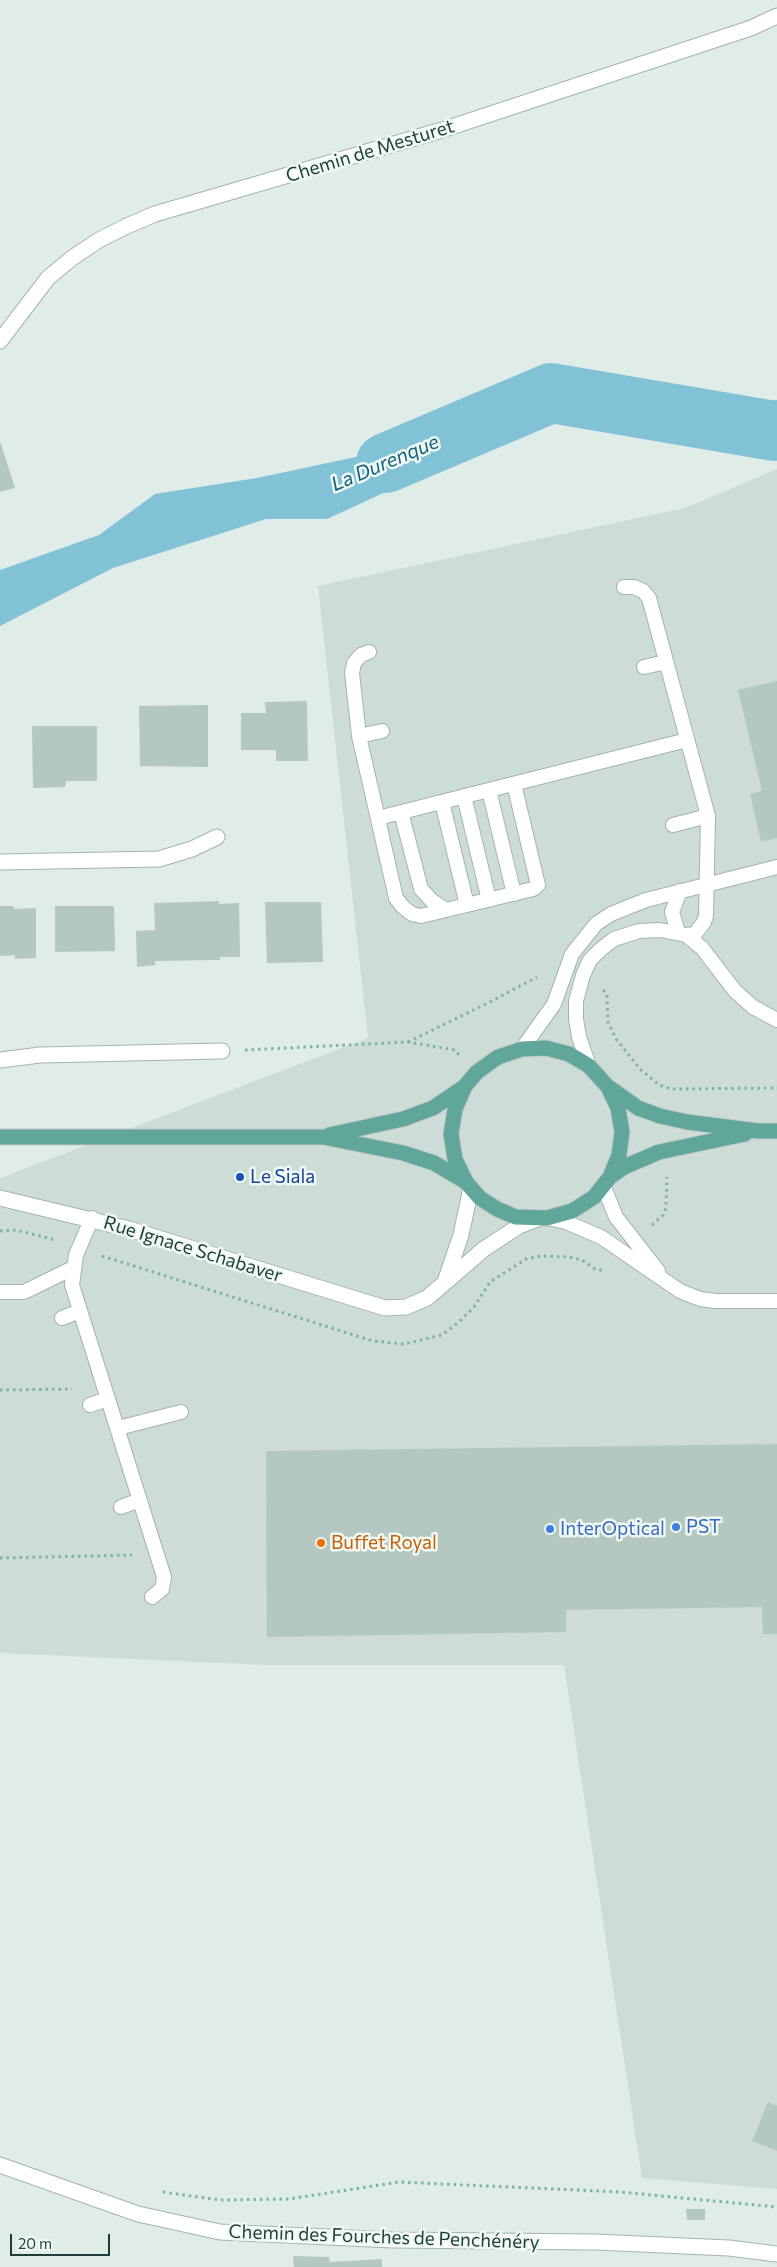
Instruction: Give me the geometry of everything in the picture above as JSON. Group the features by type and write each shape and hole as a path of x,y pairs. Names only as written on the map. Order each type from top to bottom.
{"main road":[{"path":"323,1137 403,1119 433,1108 465,1086 477,1072 498,1057 522,1049 546,1048 569,1054 589,1066 608,1087 648,1112 687,1122 758,1132"},
{"path":"465,1086 454,1109 451,1134 455,1159 468,1185"},
{"path":"0,1137 323,1137 403,1153 434,1163 468,1185 480,1198 497,1209 516,1217 542,1219 572,1211 594,1197 606,1181 619,1155 622,1132 618,1108 608,1087"},
{"path":"606,1181 624,1167 659,1152 758,1132 777,1131"}],"street":[{"name":"Chemin de Mesturet","path":"0,341 48,278 72,258 92,244 155,214 451,127 751,28 777,16"},
{"path":"0,862 159,859 192,849 217,837"},
{"path":"0,1060 40,1055 222,1051"},
{"path":"444,1283 461,1235 468,1185"},
{"path":"0,1198 92,1218"},
{"name":"Rue Ignace Schabaver","path":"92,1218 385,1308 406,1307 427,1298 484,1249 520,1226 542,1219"},
{"name":"Chemin des Fourches de Penchénéry","path":"0,2165 138,2214 220,2232 393,2240 605,2242 729,2248 777,2254"}],"lane":[{"path":"589,1066 579,1037 576,1001 580,984 590,960 614,940 628,935 660,930 695,934 704,922 708,883 708,816 648,598 643,591 634,587 624,586"},
{"path":"369,652 361,655 354,663 352,673 359,736 396,898 403,907 412,914 421,916 533,889 538,885 514,784"},
{"path":"644,667 666,662"},
{"path":"359,736 382,731"},
{"path":"378,818 687,740"},
{"path":"488,790 514,894"},
{"path":"464,796 489,900"},
{"path":"442,802 467,905"},
{"path":"402,812 421,889 432,901 446,910"},
{"path":"673,825 708,816"},
{"path":"522,1049 554,1004 572,954 596,924 627,907 708,883 777,866"},
{"path":"680,891 672,912 682,934 702,948 735,992 753,1007 777,1020"},
{"path":"606,1181 616,1217 664,1280"},
{"name":"Rue Ignace Schabaver","path":"92,1218 73,1268 72,1285 164,1577 162,1589 152,1597"},
{"path":"542,1219 566,1222 601,1237 680,1291 700,1299 714,1302 777,1301"},
{"path":"0,1292 24,1292 73,1268"},
{"path":"62,1318 80,1311"},
{"path":"90,1405 107,1394"},
{"path":"118,1428 180,1412"},
{"path":"122,1507 140,1500"}],"path":[{"path":"408,1042 486,1004 541,974"},
{"path":"597,988 608,995 607,1014 616,1039 640,1069 659,1085 671,1089 777,1088"},
{"path":"222,1051 408,1042 455,1050 477,1072"},
{"path":"648,1226 663,1215 666,1208 667,1171"},
{"path":"0,1231 16,1230 80,1246"},
{"path":"0,1390 107,1394"},
{"path":"0,1558 157,1555"},
{"path":"154,2190 220,2200 290,2200 399,2182 620,2192 777,2207"}],"shaded area":[{"path":"777,469 777,2189 642,2178 564,1665 265,1665 0,1653 0,1178 368,1038 318,586 685,508"}],"water":[{"path":"478,418 394,488 327,519 266,519 113,568 0,626 0,570 99,535 155,494 257,478 384,451"}],"building":[{"path":"0,441 15,488 0,492"},
{"path":"777,681 777,838 761,842 750,794 762,791 738,690"},
{"path":"307,701 308,761 276,761 276,750 241,750 241,713 266,713 265,702"},
{"path":"208,705 208,767 140,766 139,706"},
{"path":"32,726 97,726 97,781 66,781 65,787 33,788"},
{"path":"219,901 219,904 239,903 240,957 220,957 220,960 155,961 155,965 137,967 136,931 155,930 154,903"},
{"path":"265,902 321,902 323,962 267,963"},
{"path":"0,906 14,906 14,909 36,908 36,958 15,959 15,955 0,956"},
{"path":"55,906 114,906 115,951 55,952"},
{"path":"777,1444 777,1634 763,1634 762,1607 566,1610 566,1632 267,1637 266,1451"},
{"path":"768,2102 777,2106 777,2151 752,2141"},
{"path":"686,2209 705,2209 705,2220 687,2220"},
{"path":"293,2256 329,2257 330,2262 382,2259 382,2267 294,2267"}],"waterway":[{"name":"La Durenque","path":"386,463 551,393 777,430"}],"place":[{"name":"Le Siala","path":"240,1177"},
{"name":"PST","path":"676,1527"},
{"name":"InterOptical","path":"550,1529"},
{"name":"Buffet Royal","path":"321,1543"}]}
